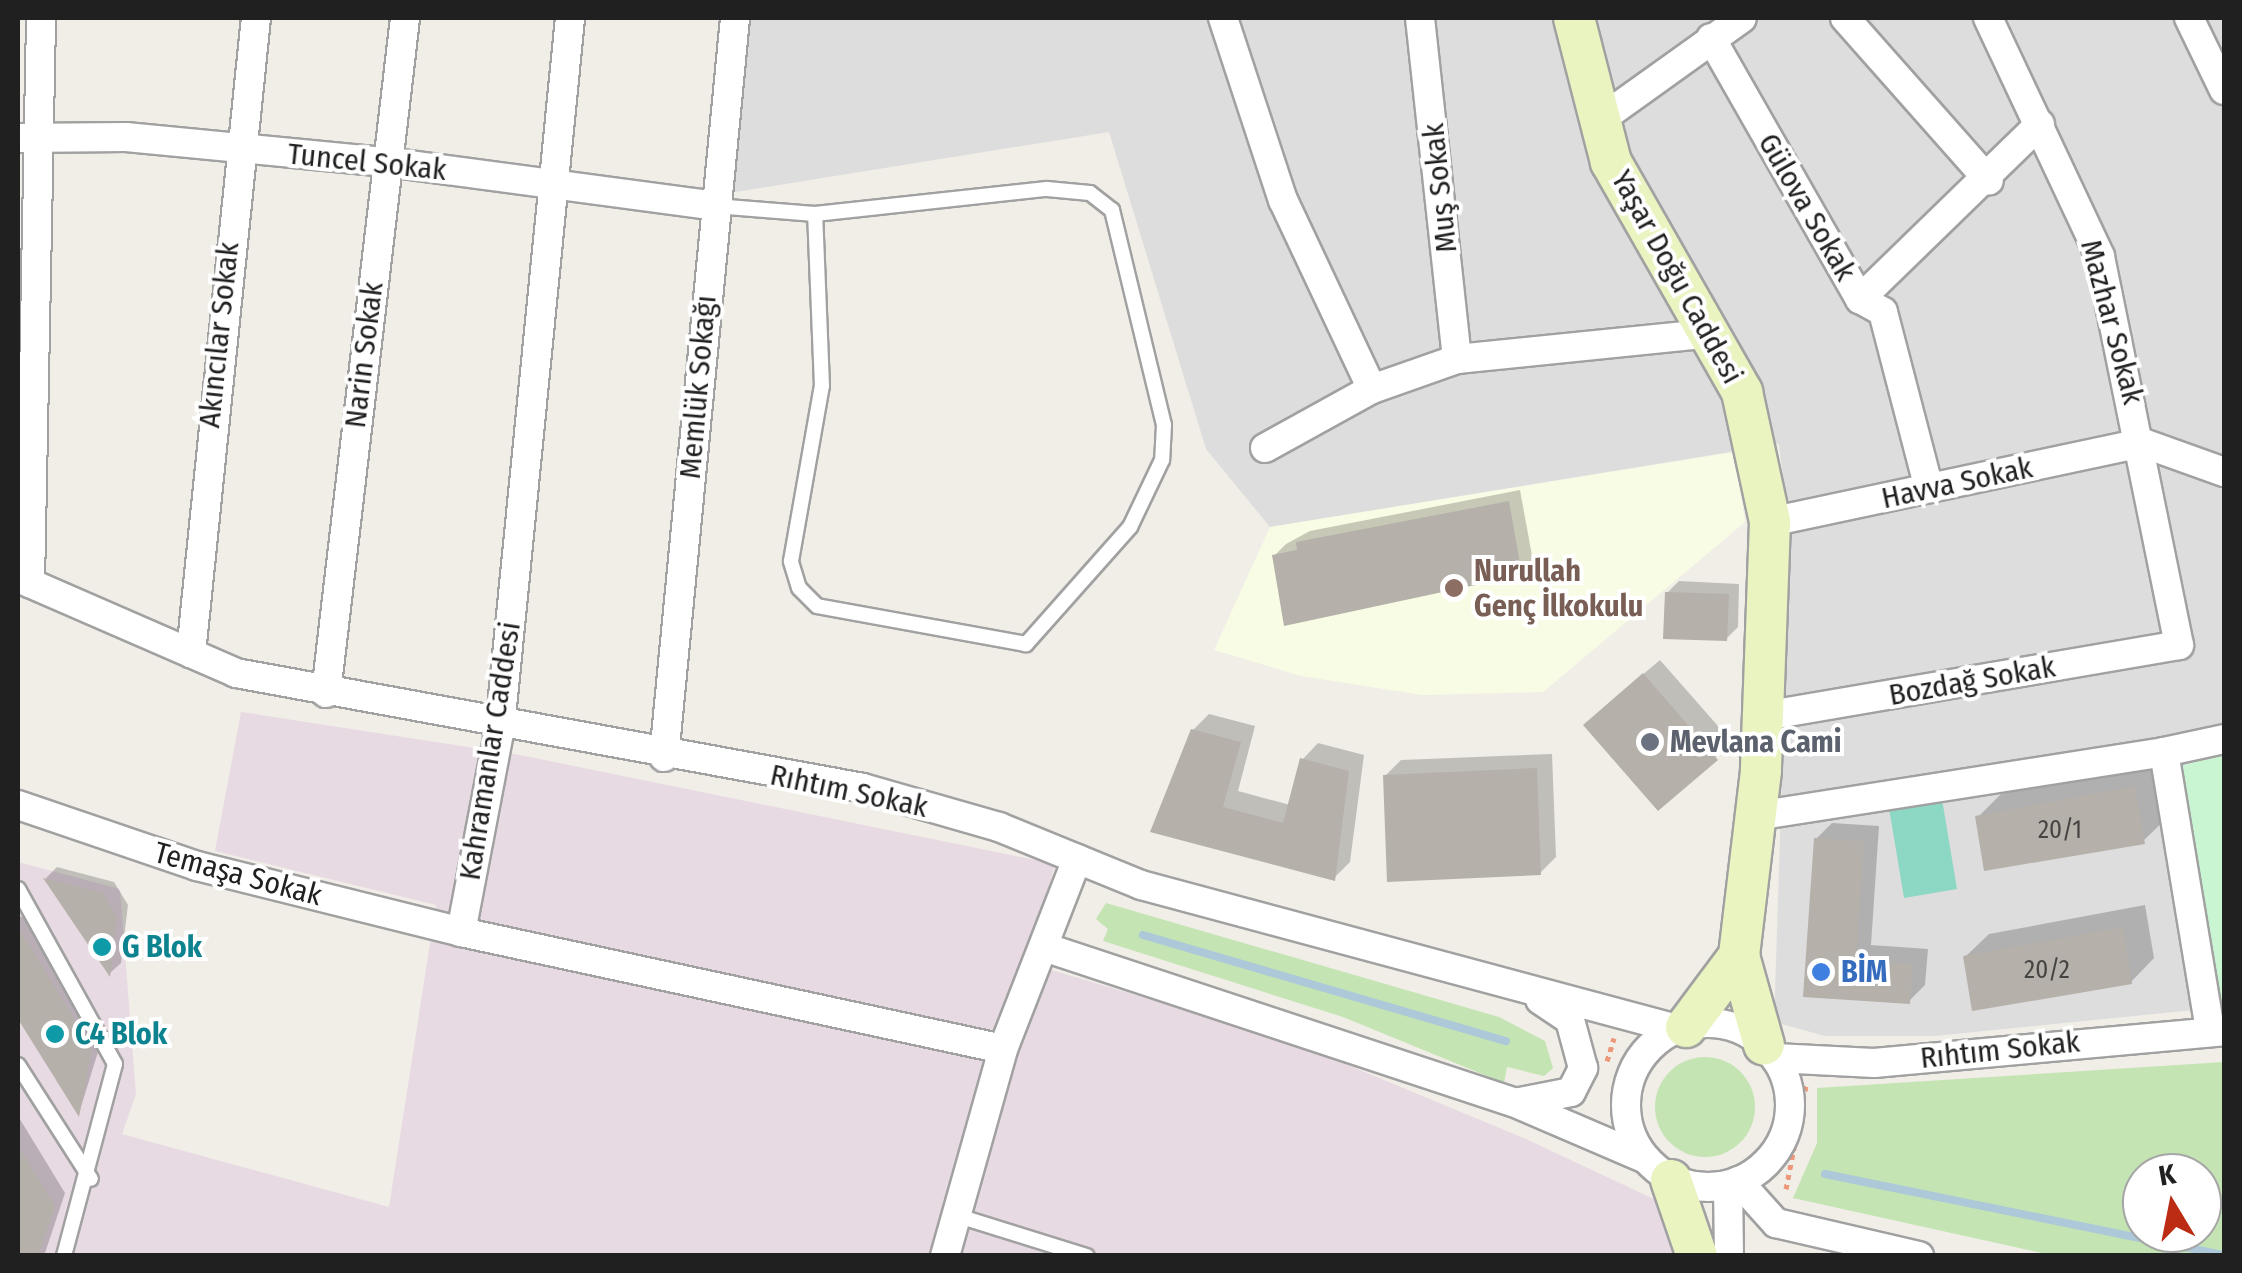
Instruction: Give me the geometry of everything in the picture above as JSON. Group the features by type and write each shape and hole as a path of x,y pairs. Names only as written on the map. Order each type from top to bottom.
{"street":[{"path":"24,581 29,138 41,18"},
{"name":"Akıncılar Sokak","path":"190,653 256,18"},
{"name":"Narin Sokak","path":"326,693 405,18"},
{"name":"Kahramanlar Caddesi","path":"461,932 500,727 570,18"},
{"name":"Memlük Sokağı","path":"664,757 735,18"},
{"path":"1223,18 1284,200 1372,389"},
{"name":"Muş Sokak","path":"1420,18 1458,359"},
{"name":"Yaşar Doğu Caddesi","path":"1574,18 1597,122 1612,162 1715,332 1742,392 1770,522 1764,716 1739,956"},
{"path":"1597,122 1742,18"},
{"path":"1845,18 1989,181"},
{"name":"Mazhar Sokak","path":"1988,18 2100,256 2143,443 2179,645"},
{"path":"2189,18 2224,90"},
{"name":"Gülova Sokak","path":"1711,38 1860,299 1883,312 1929,488"},
{"path":"1860,299 1989,181 2040,124"},
{"name":"Tuncel Sokak","path":"29,138 387,162 715,206"},
{"path":"1264,448 1372,389 1458,359 1715,332"},
{"path":"2143,443 2170,460 2224,472"},
{"name":"Havva Sokak","path":"1770,522 2143,443"},
{"name":"Rıhtım Sokak","path":"24,581 190,653 326,693 664,757 862,788 1077,859 1141,885 1681,1028"},
{"name":"Bozdağ Sokak","path":"1764,716 2179,645"},
{"path":"1756,816 2164,752 2224,739"},
{"path":"2164,752 2217,1031"},
{"name":"Temaşa Sokak","path":"18,805 198,866 461,932"},
{"path":"945,1256 1003,1049 1077,859"},
{"path":"461,932 1003,1049"},
{"path":"1044,948 1514,1102 1659,1170 1733,1183 1776,1223 1919,1256"},
{"path":"1681,1028 1739,956"},
{"path":"1733,1183 1772,1157 1786,1133 1788,1086 1769,1051 1739,956"},
{"path":"1514,1102 1555,1100 1583,1068 1570,1020 1518,987"},
{"path":"1696,1256 1659,1170 1625,1114 1627,1087 1653,1043 1681,1028 1721,1024 1769,1051"},
{"name":"Rıhtım Sokak","path":"1769,1051 1874,1063 2217,1031"},
{"path":"1729,1256 1733,1183"}],"lane":[{"path":"715,206 815,214 1047,189 1090,193 1112,210 1164,425 1162,460 1130,528 1026,644 817,606 799,588 790,561 822,386 815,214"},
{"path":"18,889 112,1048 91,1179 64,1256"},
{"path":"18,1065 91,1179"},
{"path":"954,1215 1087,1256"}],"path":[{"path":"1786,1189 1802,1144 1806,1075"}],"shaded area":[{"path":"749,18 2224,18 2224,1007 1935,1036 1825,1036 1774,1022 1790,532 1779,444 1270,527 1206,449 1109,132 729,193"},
{"name":"Nurullah Genç İlkokulu","path":"1735,452 1745,522 1543,692 1422,695 1301,676 1214,650 1270,527"},
{"path":"241,712 520,755 1055,864 1028,963 1290,1041 1526,1139 1673,1208 1683,1255 18,1255 18,862 120,889 136,1094 122,1134 389,1207 436,905 215,851"}],"green space":[{"path":"2224,753 2224,1002 2214,1008 2179,767"},
{"path":"1942,799 1957,889 1904,898 1889,808"},
{"path":"1106,903 1499,1017 1545,1041 1553,1068 1544,1076 1507,1067 1504,1083 1343,1017 1103,941 1108,929 1096,919"},
{"path":"1705,1057 1724,1061 1740,1072 1751,1088 1755,1107 1751,1126 1740,1142 1724,1153 1705,1157 1686,1153 1670,1142 1659,1126 1655,1107 1659,1088 1670,1072 1686,1061"},
{"path":"2224,1062 2224,1255 2051,1255 1793,1198 1817,1143 1817,1088"}],"building":[{"path":"1509,501 1522,575 1284,626 1272,555 1297,550 1296,542"},
{"path":"1665,592 1729,594 1727,641 1663,639"},
{"name":"Mevlana Cami","path":"1643,673 1718,760 1658,811 1583,725"},
{"path":"1191,729 1241,742 1223,807 1283,823 1300,758 1349,771 1335,881 1150,832"},
{"path":"1537,768 1541,875 1387,882 1383,775"},
{"path":"2135,786 2145,844 1984,871 1975,816"},
{"path":"1814,838 1864,841 1856,961 1913,964 1910,1004 1803,997"},
{"name":"G Blok","path":"43,878 103,893 117,917 110,977"},
{"name":"C4 Blok","path":"18,927 92,1048 79,1117 18,1019"},
{"path":"2123,927 2132,984 1972,1011 1963,956"},
{"path":"18,1146 55,1206 38,1256 18,1256"}],"waterway":[{"path":"1143,935 1506,1041"},
{"path":"1825,1174 2224,1255"}],"place":[{"name":"Nurullah Genç İlkokulu","path":"1454,588"},
{"name":"Mevlana Cami","path":"1650,742"},
{"name":"G Blok","path":"102,947"},
{"name":"BİM","path":"1821,972"},
{"name":"C4 Blok","path":"55,1034"}]}
